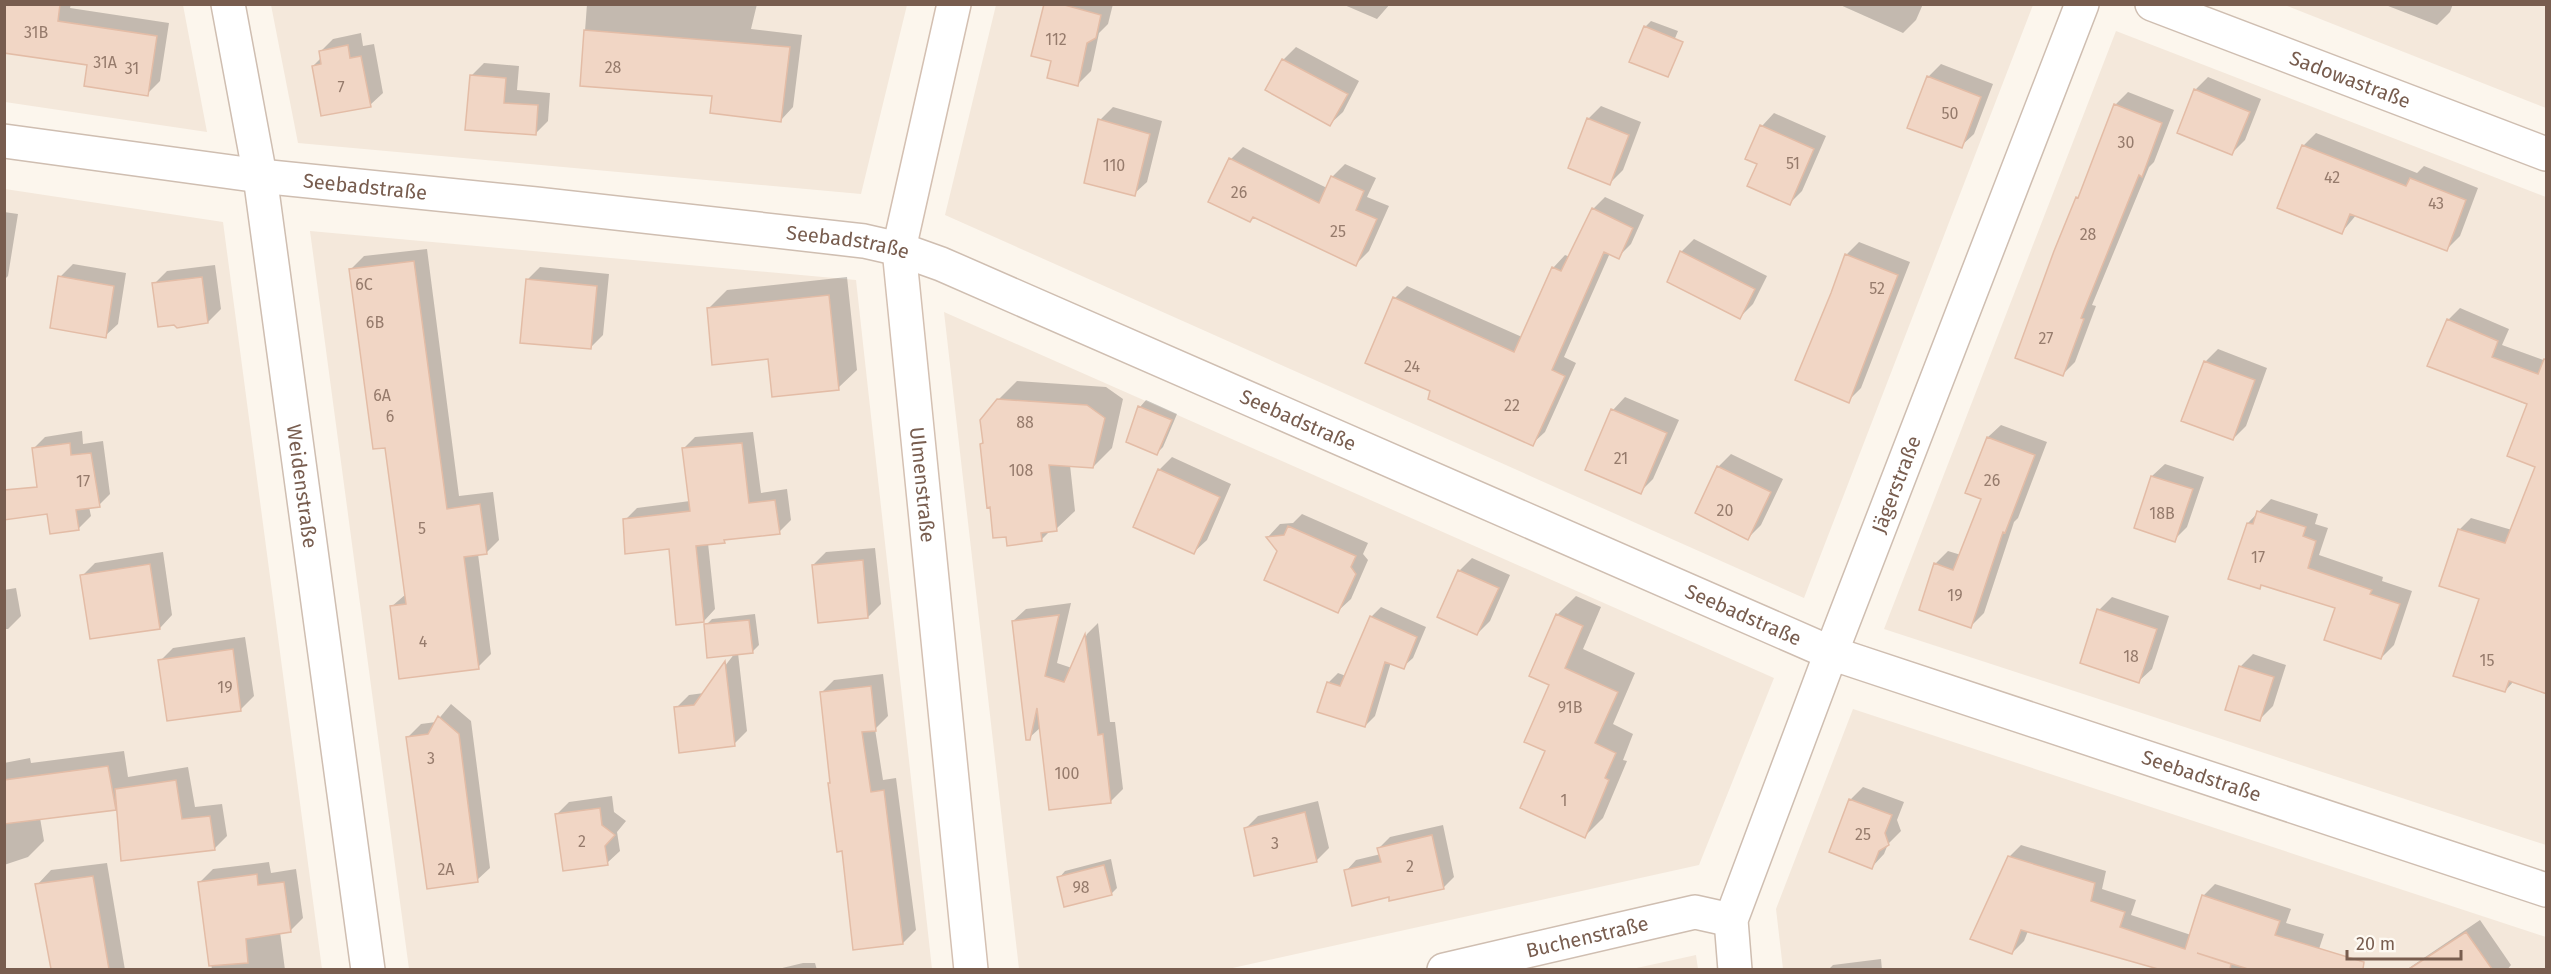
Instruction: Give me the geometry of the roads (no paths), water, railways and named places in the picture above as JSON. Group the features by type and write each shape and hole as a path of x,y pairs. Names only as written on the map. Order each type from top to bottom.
{"street":[{"name":"Weidenstraße","path":"228,4 260,176 369,969"},
{"name":"Ulmenstraße","path":"954,4 899,249 971,969"},
{"name":"Jägerstraße","path":"1735,969 1731,920 1831,653 2082,4"},
{"name":"Sadowastraße","path":"2152,4 2547,154"},
{"name":"Seebadstraße","path":"4,141 260,176 864,241 899,249 941,264 1831,653 2547,890"},
{"name":"Buchenstraße","path":"1444,969 1695,912 1731,920"}]}
